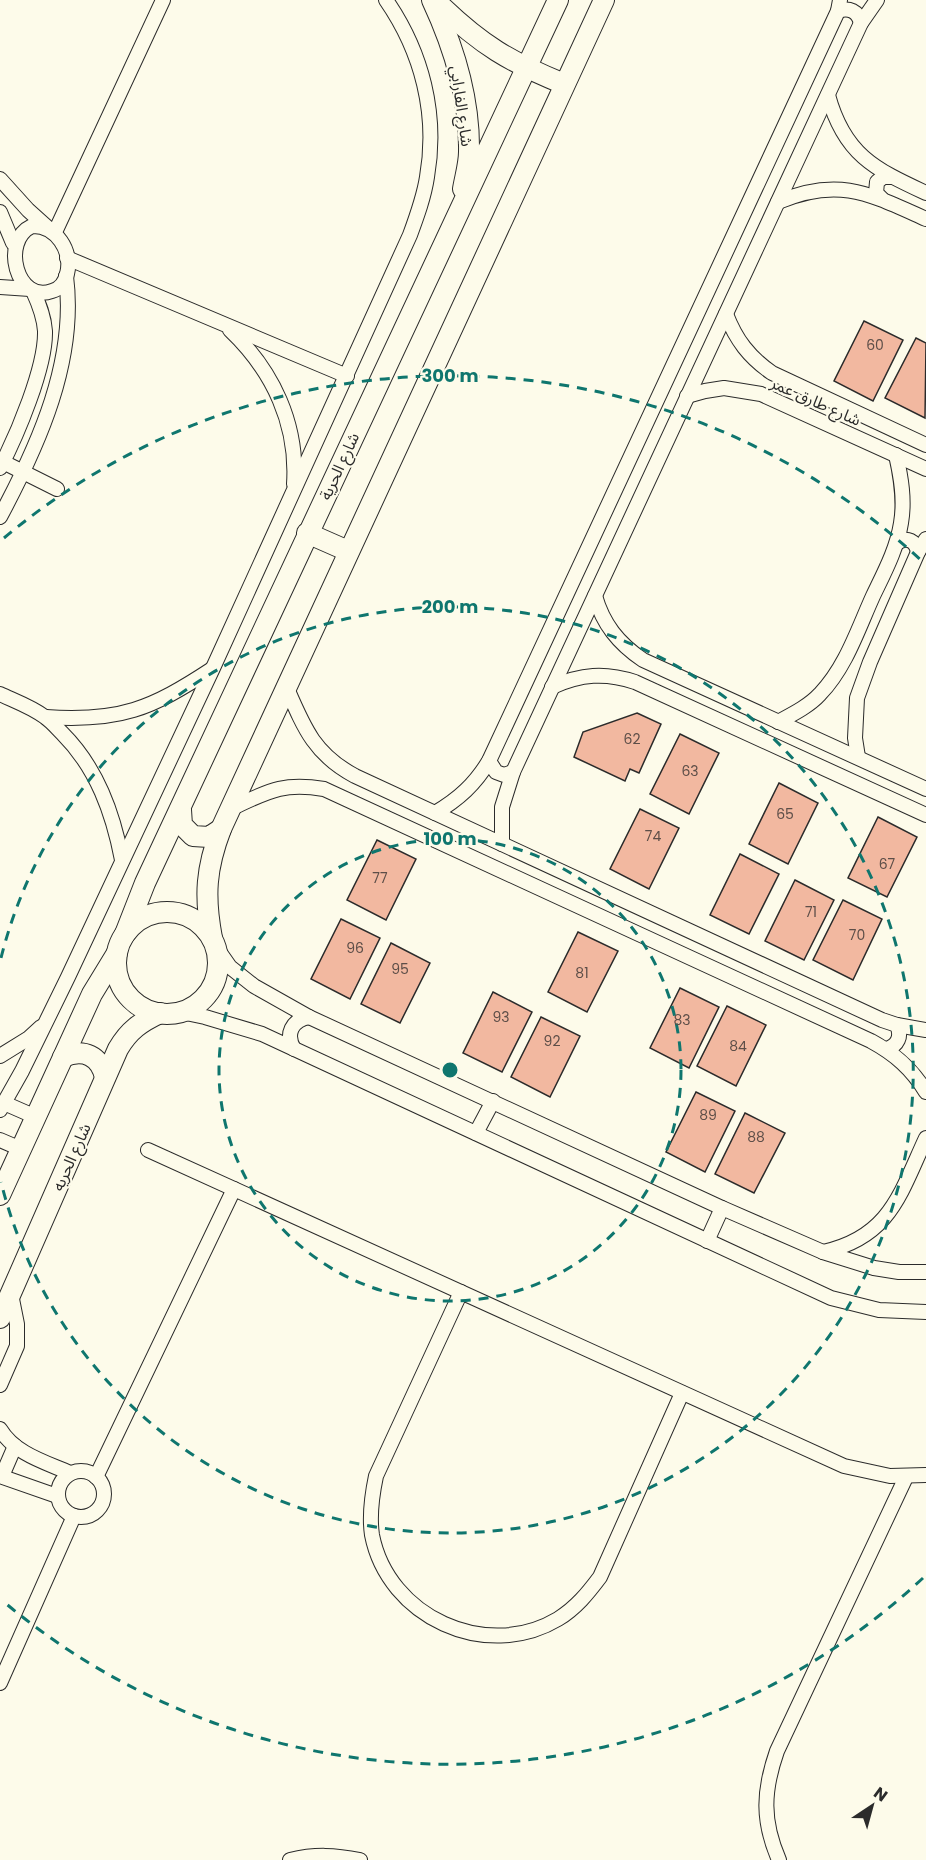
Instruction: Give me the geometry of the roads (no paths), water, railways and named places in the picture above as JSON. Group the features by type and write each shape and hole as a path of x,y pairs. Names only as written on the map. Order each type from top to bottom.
{"street":[{"path":"52,230 163,0"},
{"path":"36,1117 1,1105 46,1022 213,668 410,235 427,178 430,150 429,113 420,67 410,41 386,0"},
{"name":"شارع الفارابي","path":"433,0 480,41 526,69 564,84"},
{"name":"شارع الفارابي","path":"433,0 455,56 468,121 469,154 458,216"},
{"name":"شارع الحرية","path":"125,934 145,883 558,0"},
{"path":"181,1012 199,1003 212,987 218,968 207,914 206,891 215,844 221,828 604,0"},
{"path":"502,844 502,807 513,772 861,23 877,0"},
{"path":"435,813 467,792 489,761 839,6 842,9 852,10 860,18 861,23"},
{"path":"828,95 833,116 844,136 858,154 875,168 926,193"},
{"path":"882,199 876,194 877,182 883,177 891,177"},
{"path":"0,179 28,210 52,230 64,247 67,258 69,318 63,359 46,417 0,517"},
{"path":"778,202 798,193 820,189 843,189 882,199 926,219"},
{"path":"0,212 14,267 19,277 31,290 44,319 45,334 31,395 2,465 57,489"},
{"path":"9,247 24,229 41,226 52,230"},
{"path":"67,258 347,376"},
{"path":"0,286 41,293 57,289 66,276"},
{"name":"شارع طارق عمر","path":"726,314 733,332 756,362 782,379 926,445"},
{"path":"224,324 248,347 268,374 282,404 291,436 295,469 293,493"},
{"path":"773,398 769,392 770,385 775,380 782,379"},
{"name":"شارع طارق عمر","path":"687,396 724,388 744,390 773,398 926,469"},
{"path":"778,722 801,710 820,694 836,674 897,543 902,521 903,499 896,455"},
{"path":"621,476 645,487"},
{"path":"308,533 348,552"},
{"path":"897,543 903,539 911,540 918,552"},
{"path":"858,758 855,738 857,698 870,662 918,552 926,539"},
{"path":"595,596 599,611 617,639 629,651 657,666 926,789"},
{"path":"848,652 849,661 858,668 865,667 870,662"},
{"path":"649,687 645,681 645,674 650,668 657,666"},
{"path":"46,717 108,717 136,711 163,700 213,668"},
{"path":"552,687 584,675 618,676 649,687 926,815"},
{"path":"286,686 303,727 313,742 339,768 897,1025 926,1030"},
{"path":"0,694 46,717 69,740 89,767 105,796 116,828 122,860"},
{"path":"489,761 496,772 504,775 513,772"},
{"path":"345,798 343,786 347,779 356,776"},
{"path":"230,809 278,788 301,785 324,789 886,1049 903,1062 926,1092"},
{"path":"181,810 183,825 193,836 208,837 221,828"},
{"path":"575,904 584,882"},
{"path":"0,1195 92,994 117,953 125,934 132,926 149,915 169,912 180,913 198,922 230,967 254,986 309,1017 722,1208 823,1252 874,1268 899,1272 926,1272"},
{"path":"117,953 117,974 126,992 141,1006 160,1013 181,1012 205,1017 262,1034 831,1298 879,1310 926,1312"},
{"name":"شارع الحريه","path":"0,1318 105,1077 127,1033 142,1021 160,1013"},
{"path":"294,1049 289,1037 290,1031 297,1021 309,1017"},
{"path":"0,1056 29,1038 46,1022"},
{"path":"886,1049 891,1048 898,1040 897,1025"},
{"path":"63,1057 81,1052 90,1055 98,1060 105,1077"},
{"path":"476,1133 493,1101"},
{"path":"823,1252 845,1247 878,1226 890,1211 926,1138"},
{"path":"0,1140 21,1149"},
{"path":"148,1150 844,1466 874,1474 906,1477 926,1474"},
{"path":"96,1477 234,1189"},
{"path":"707,1241 722,1208"},
{"path":"461,1293 376,1476 370,1505 372,1535 381,1563 397,1589 418,1610 447,1627 472,1634 502,1636 531,1631 558,1619 582,1600 600,1577 682,1393"},
{"path":"0,1385 17,1346 17,1324 11,1294"},
{"path":"0,1429 15,1446 70,1473"},
{"path":"15,1446 1,1476 57,1496"},
{"path":"84,1471 96,1477 104,1488 103,1502 94,1513 88,1516 74,1516 63,1509 57,1496 60,1482 70,1473 84,1471"},
{"path":"779,1860 771,1843 766,1820 769,1773 777,1751 906,1477"},
{"path":"1,1679 74,1516"},
{"path":"290,1860 310,1856 336,1855 360,1860"}]}
